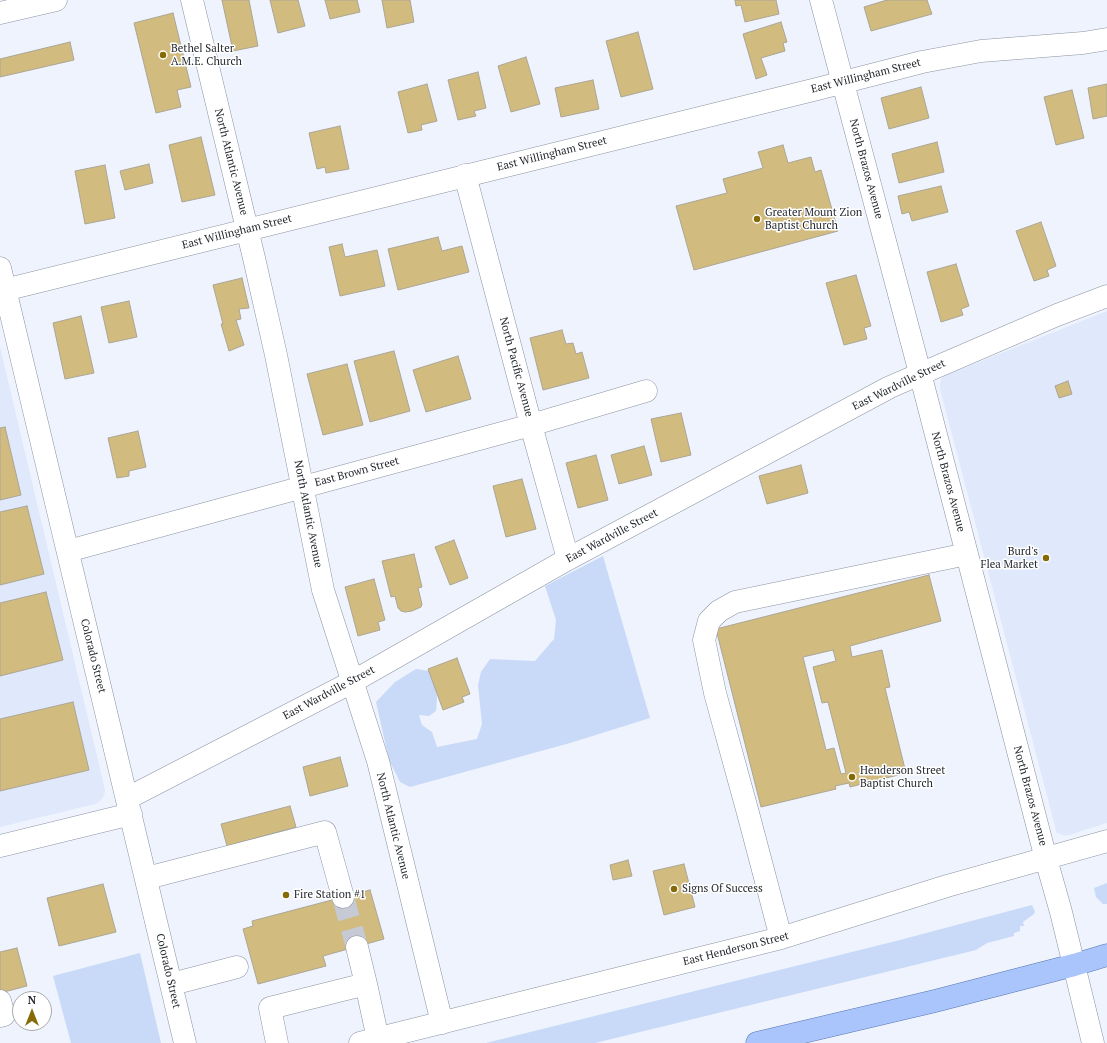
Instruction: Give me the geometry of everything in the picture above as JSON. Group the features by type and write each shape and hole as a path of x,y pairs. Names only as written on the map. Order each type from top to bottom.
{"main road":[{"path":"757,1043 935,1001 1107,955"}],"street":[{"path":"0,13 56,0"},
{"name":"North Atlantic Avenue","path":"192,0 248,229 276,355 323,590 378,761 442,1023"},
{"name":"North Brazos Avenue","path":"821,0 1061,912 1093,1043"},
{"name":"East Willingham Street","path":"3,290 843,83 922,62 981,51 1083,43 1107,39"},
{"name":"North Pacific Avenue","path":"465,175 568,559"},
{"name":"Colorado Street","path":"0,268 3,290 68,551 147,878 185,1043"},
{"name":"East Wardville Street","path":"0,846 129,806 352,682 568,559 883,391 920,373 1057,315 1107,296"},
{"name":"East Brown Street","path":"68,551 531,425 646,391"},
{"path":"781,938 715,693 704,640 709,621 719,611 736,602 967,554"},
{"path":"147,878 325,832 343,897"},
{"name":"East Henderson Street","path":"369,1041 781,938 947,886 1107,841"},
{"path":"357,947 366,984 369,1041"},
{"path":"172,984 237,967"},
{"path":"277,1043 270,1008 366,984"},
{"path":"0,1001 4,1015 0,1016"}],"shaded area":[{"name":"Burd's Flea Market","path":"1107,311 1107,823 1066,836 1057,833 1056,830 940,389 940,383 942,378 946,375"},
{"path":"0,347 105,790 104,796 95,804 0,827"},
{"path":"603,556 650,718 570,743 410,787 400,782 389,760 376,702 395,682 416,669 429,671 436,685 436,711 429,716 419,715 422,725 432,732 437,747 477,739 482,724 478,685 481,672 490,659 535,661 554,639 556,620 545,586"},
{"path":"1107,883 1107,904 1103,904 1096,897 1094,888"},
{"path":"1032,905 1035,912 1034,914 1023,922 1024,926 1020,926 1020,931 1014,933 1014,936 987,943 976,950 595,1043 486,1043 896,941"},
{"path":"140,953 161,1043 71,1043 53,976"}],"building":[{"path":"222,0 249,0 258,46 233,51"},
{"path":"270,0 298,0 305,26 278,33"},
{"path":"325,0 357,0 360,12 330,19"},
{"path":"382,0 410,0 414,22 387,28"},
{"path":"735,0 776,0 779,14 745,22 741,5 736,6"},
{"path":"887,0 927,0 932,14 871,31 864,7"},
{"name":"Bethel Salter A.M.E. Church","path":"173,13 191,87 177,90 181,107 156,113 134,23"},
{"path":"781,22 787,42 783,43 785,51 761,58 767,75 756,79 743,34"},
{"path":"638,32 653,89 621,97 606,41"},
{"path":"70,42 74,60 0,77 0,59"},
{"path":"526,57 540,104 511,112 498,66"},
{"path":"478,72 486,108 474,111 476,116 458,120 448,80"},
{"path":"593,80 599,109 561,117 555,88"},
{"path":"427,84 437,121 421,125 422,130 408,133 398,92"},
{"path":"1107,84 1107,116 1093,119 1088,88"},
{"path":"921,87 929,118 889,129 881,98"},
{"path":"1072,90 1084,138 1056,145 1044,97"},
{"path":"340,126 349,169 326,173 325,167 317,169 309,133"},
{"path":"201,137 215,195 182,202 169,145"},
{"path":"937,142 944,172 899,183 892,154"},
{"name":"Greater Mount Zion Baptist Church","path":"783,145 788,163 811,157 815,172 821,170 838,231 694,270 676,206 727,193 723,179 763,168 758,152"},
{"path":"149,164 153,183 125,190 120,171"},
{"path":"105,165 115,218 85,224 75,171"},
{"path":"941,186 948,212 912,221 909,212 902,214 898,196"},
{"path":"1041,222 1056,266 1047,270 1049,276 1034,281 1016,231"},
{"path":"438,237 442,251 462,246 469,272 398,290 388,249"},
{"path":"342,244 345,257 377,250 385,286 340,296 329,247"},
{"path":"956,264 969,306 961,309 963,315 941,322 927,272"},
{"path":"856,275 871,326 864,328 867,339 844,345 826,283"},
{"path":"242,278 249,308 239,309 241,319 236,320 244,345 229,351 221,324 223,324 213,285"},
{"path":"129,301 137,337 109,343 101,307"},
{"path":"81,316 94,373 65,379 53,323"},
{"path":"562,330 566,344 573,343 576,354 582,352 589,378 543,390 530,338"},
{"path":"394,351 410,411 370,422 354,361"},
{"path":"458,356 471,399 426,412 413,370"},
{"path":"347,364 363,425 323,435 307,374"},
{"path":"1068,381 1072,394 1059,398 1055,386"},
{"path":"681,413 691,455 661,462 651,419"},
{"path":"5,427 21,495 0,500 0,428"},
{"path":"138,431 146,467 129,471 129,476 117,478 108,438"},
{"path":"644,446 652,475 619,484 611,455"},
{"path":"596,455 608,500 578,508 566,463"},
{"path":"801,465 808,493 767,504 759,476"},
{"path":"522,479 536,529 506,537 493,486"},
{"path":"27,506 44,574 0,585 0,512"},
{"path":"454,540 468,578 450,585 435,547"},
{"path":"414,554 422,587 418,588 422,604 421,607 405,612 398,608 395,596 391,597 382,561"},
{"path":"929,575 941,621 850,646 852,657 882,650 890,687 885,688 906,773 850,787 849,783 835,786 836,789 761,807 716,629","holes":["833,650 836,661 813,667 822,703 828,702 846,773 841,774 834,748 826,750 803,657"]},
{"path":"374,579 385,620 378,622 380,630 358,636 345,587"},
{"path":"46,592 63,660 0,676 0,603"},
{"path":"457,658 470,694 462,697 464,702 443,710 428,669"},
{"path":"73,702 89,770 0,791 0,719"},
{"path":"340,757 348,786 310,796 303,767"},
{"path":"290,806 296,827 227,846 221,824"},
{"path":"628,860 632,876 613,880 610,865"},
{"name":"Signs Of Success","path":"684,864 695,907 664,915 653,871"},
{"path":"103,884 116,932 59,946 47,898"},
{"path":"370,890 384,939 323,956 326,966 258,984 243,929 253,926 252,921"},
{"path":"17,948 27,986 0,993 0,952"}],"tunnel":[{"path":"343,897 357,947"}],"place":[{"name":"Bethel Salter A.M.E. Church","path":"163,55"},
{"name":"Greater Mount Zion Baptist Church","path":"757,219"},
{"name":"Burd's Flea Market","path":"1046,558"},
{"name":"Henderson Street Baptist Church","path":"852,777"},
{"name":"Signs Of Success","path":"674,889"},
{"name":"Fire Station #1","path":"286,895"}]}
